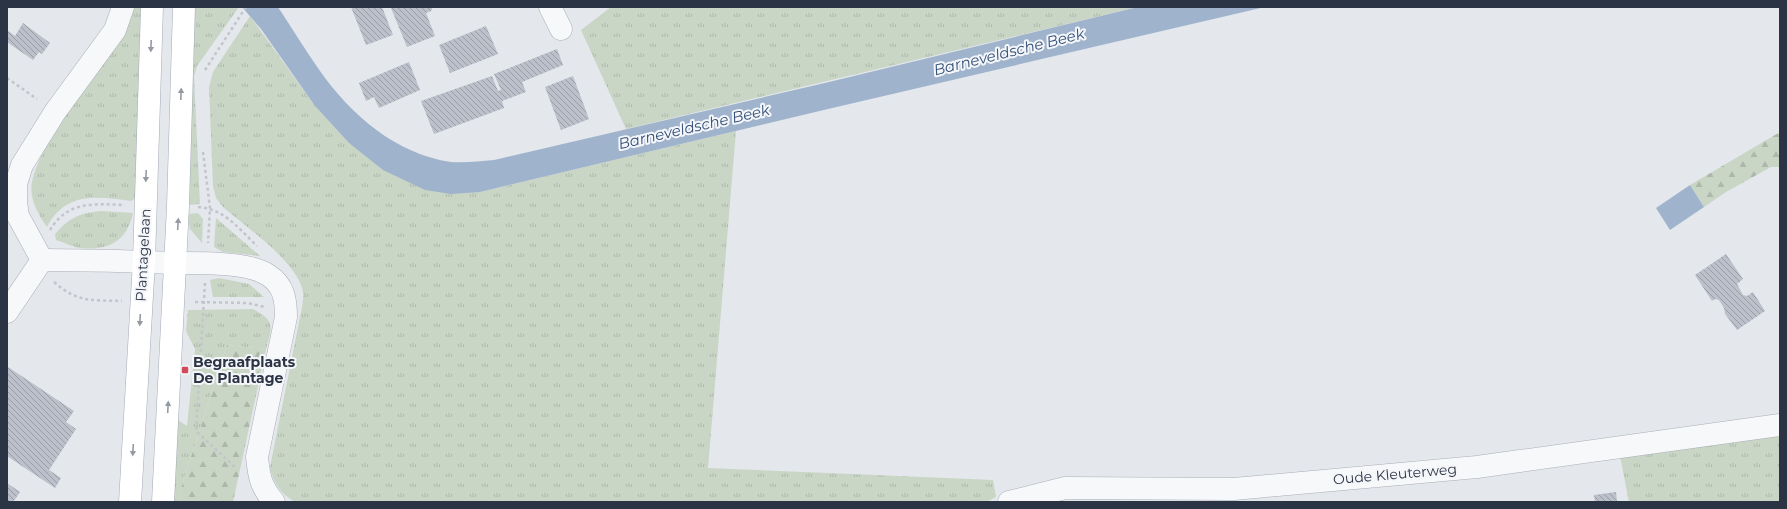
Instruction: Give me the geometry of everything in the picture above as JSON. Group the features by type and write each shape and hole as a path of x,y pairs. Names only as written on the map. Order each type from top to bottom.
{"main road":[{"name":"Plantagelaan","path":"130,502 144,261 152,7"},
{"path":"163,502 176,262 184,7"}],"street":[{"path":"42,260 18,216 16,184 22,165 56,112 114,30 123,7"},
{"path":"550,7 561,29"},
{"path":"42,260 207,263 256,268 268,274 278,282 282,288 286,302 286,317 257,458 263,488 274,502"},
{"path":"7,312 42,260"},
{"name":"Oude Kleuterweg","path":"1009,502 1014,499 1065,488 1234,489 1477,467 1780,425"}],"path":[{"path":"202,76 206,66 246,7"},
{"path":"7,78 56,112"},
{"path":"203,152 210,208"},
{"path":"141,300 85,300 65,292 46,276 42,260 49,233 55,222 74,208 90,203 145,205"},
{"path":"178,206 210,208 222,213 261,250"},
{"path":"173,301 248,303 268,308 286,317"},
{"path":"204,302 196,431 238,470"}],"green space":[{"path":"132,7 145,7 136,198 131,201 94,198 72,202 63,207 54,216 47,227 33,200 31,188 36,167 61,122 101,67"},
{"path":"191,7 239,7 197,66 194,76 200,204 186,205"},
{"path":"611,7 1138,7 626,129 581,30"},
{"path":"250,16 315,106 349,143 480,192 736,131 708,468 993,480 996,497 986,502 295,502 290,499 278,488 270,467 302,307 302,288 290,267 280,256 268,244 223,207 216,198 213,186 209,87 213,72"},
{"path":"1780,132 1780,167 1771,167 1726,192 1704,207 1690,185"},
{"path":"101,211 133,213 126,231 115,242 108,246 90,249 80,248 56,240 55,234 70,220 86,213"},
{"path":"198,213 203,219 202,243 190,229 187,214"},
{"path":"216,218 260,256 223,252 214,247"},
{"path":"219,278 249,284 264,297 213,297 210,280"},
{"path":"253,309 266,317 269,321 271,330 266,349 227,345 180,491 179,502 169,502 175,418 187,426 195,349 186,331 188,310"},
{"path":"227,345 266,349 233,502 179,502 180,491"},
{"path":"1780,428 1780,502 1629,502 1620,456"}],"water":[{"name":"Barneveldsche Beek","path":"242,7 278,7 314,63 332,87 346,103 376,130 412,151 431,158 451,162 462,162 494,160 829,82 1138,7 1265,7 480,192 451,194 425,190 383,170 349,143 315,106 261,29"},
{"path":"1690,185 1704,207 1670,230 1656,208"}],"building":[{"path":"351,7 382,7 393,35 366,45"},
{"path":"433,7 431,11 426,13 435,36 407,47 391,8"},
{"path":"23,23 50,43 42,54 39,52 33,60 7,42 7,30 15,36"},
{"path":"486,26 498,54 450,73 439,45"},
{"path":"557,49 563,65 522,82 526,92 502,101 504,108 434,134 421,101 492,76 498,91 501,90 494,74"},
{"path":"409,62 420,90 379,108 374,97 366,101 359,83"},
{"path":"573,76 589,119 561,130 545,87"},
{"path":"1726,254 1743,279 1737,284 1743,295 1747,296 1753,292 1765,311 1737,330 1725,314 1724,308 1719,300 1715,299 1712,301 1695,275"},
{"path":"8,367 74,411 66,422 76,429 49,470 61,478 55,488 7,456"},
{"path":"7,483 20,492 13,502 7,501"},
{"path":"1616,492 1617,502 1595,502 1594,495"}],"place":[{"name":"Begraafplaats De Plantage","path":"185,370"}]}
